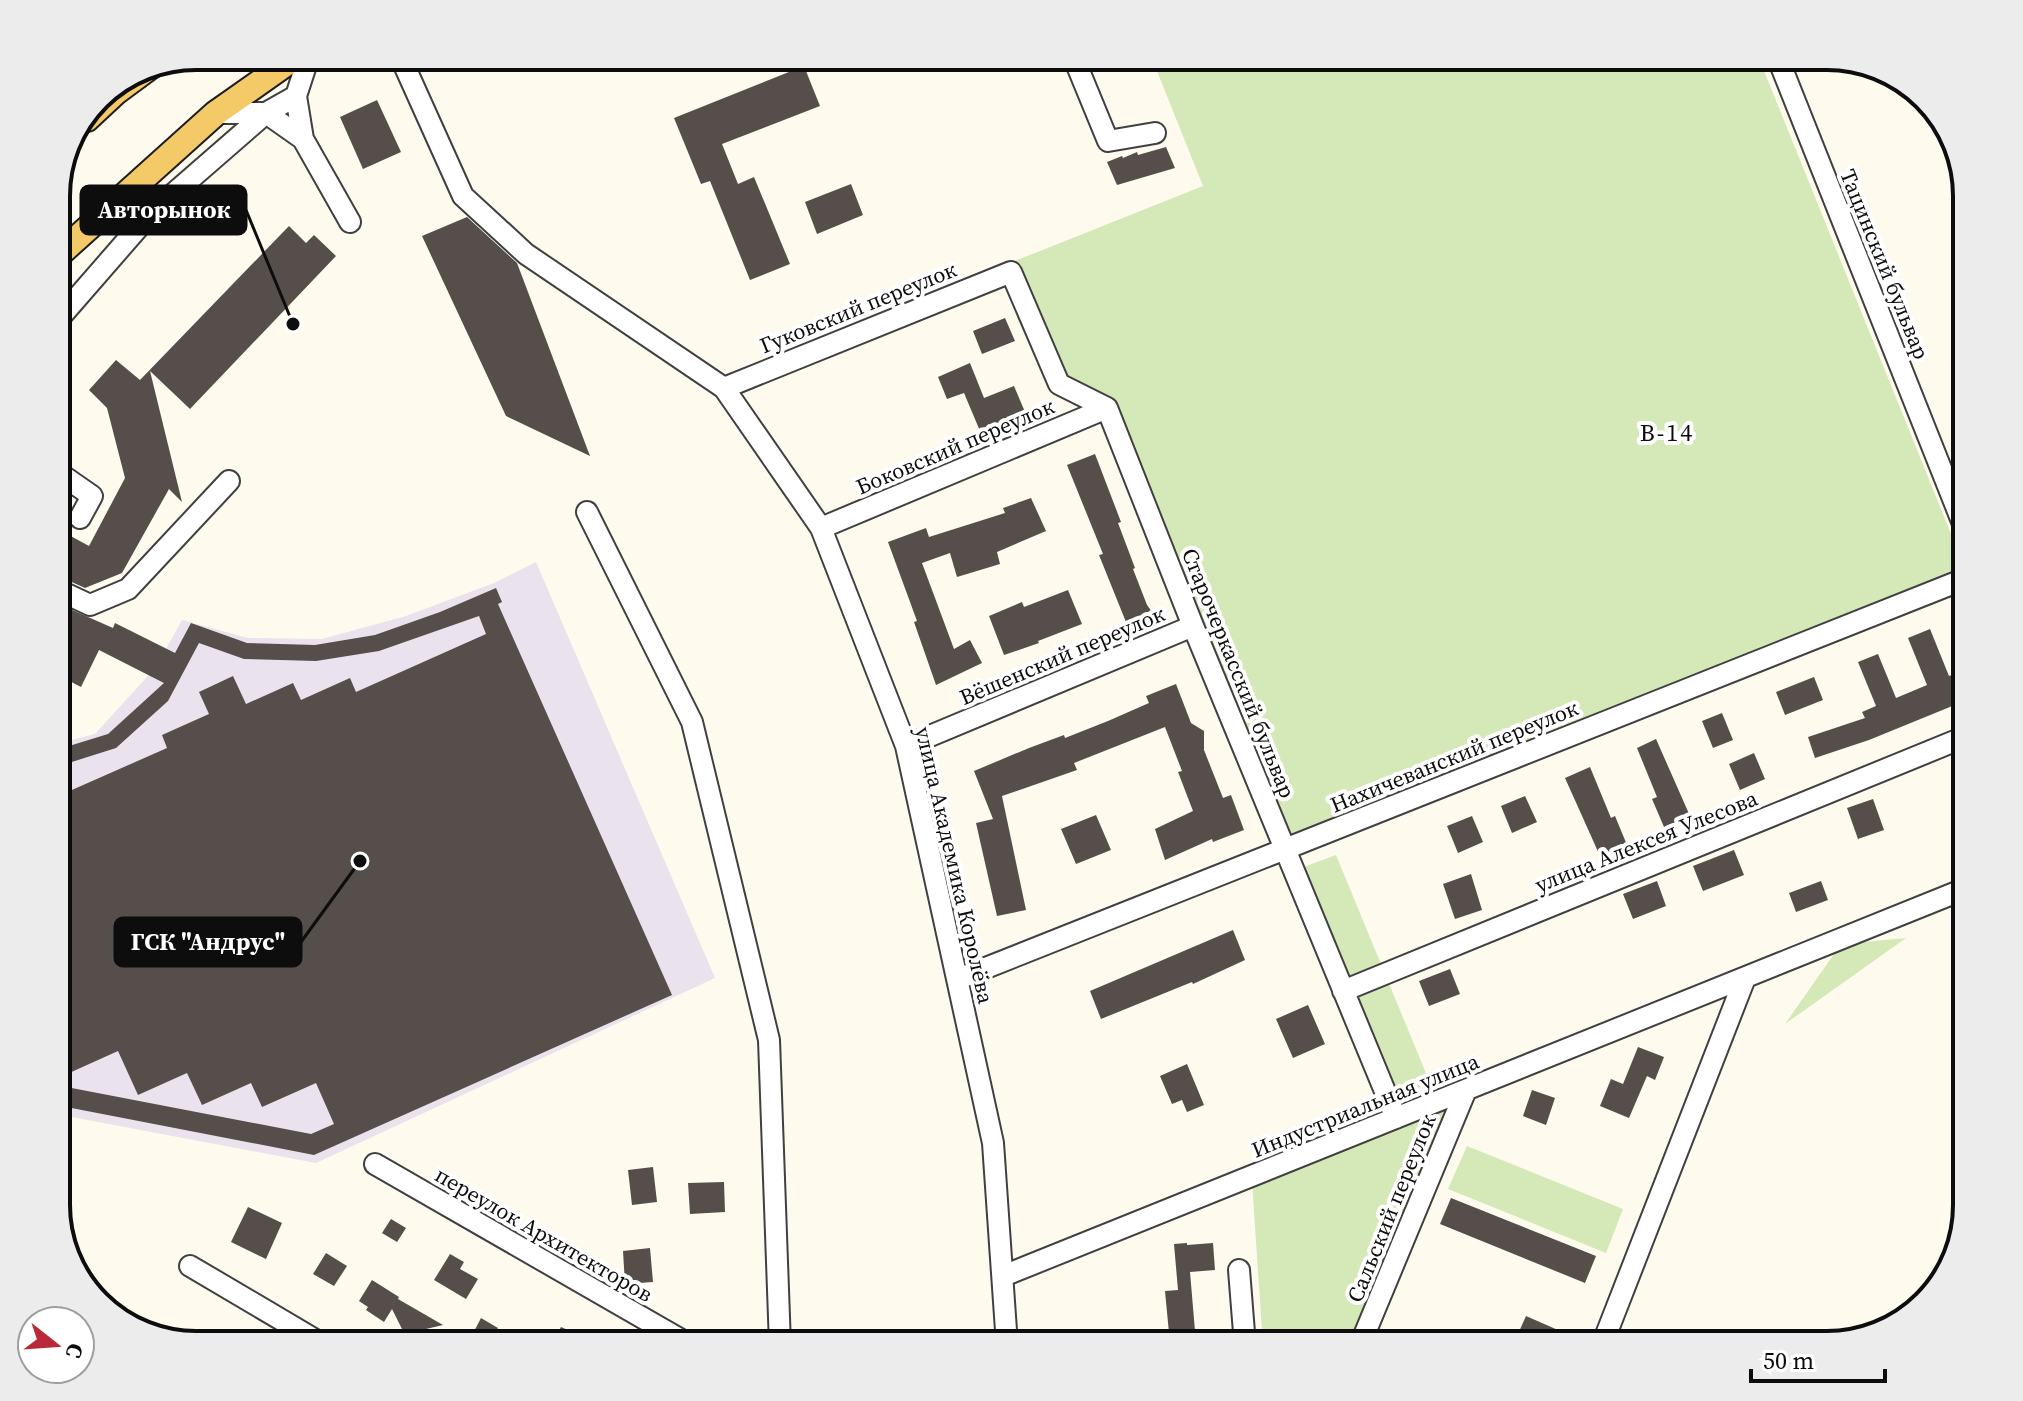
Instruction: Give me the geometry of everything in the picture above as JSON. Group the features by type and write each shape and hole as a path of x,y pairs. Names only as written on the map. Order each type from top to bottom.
{"main road":[{"path":"70,244 216,113 277,70"}],"street":[{"path":"304,70 296,96 303,139 350,222"},
{"name":"улица Академика Королёва","path":"406,70 463,196 526,254 724,388 821,528 906,746 993,1143 1006,1331"},
{"path":"1079,70 1108,141 1155,133"},
{"name":"Тацинский бульвар","path":"1783,70 1953,499"},
{"path":"70,306 150,214 266,113 296,96"},
{"path":"216,113 266,113 303,139"},
{"name":"Гуковский переулок","path":"724,388 1011,272 1059,384 1107,408"},
{"name":"Боковский переулок","path":"821,528 1107,408"},
{"name":"Старочеркасский бульвар","path":"1107,408 1193,626 1396,1118"},
{"path":"70,481 92,496 80,518"},
{"path":"70,596 90,605 128,589 229,481"},
{"path":"587,512 692,722 769,1040 779,1331"},
{"name":"Нахичеванский переулок","path":"958,979 1953,584"},
{"name":"Вёшенский переулок","path":"906,746 1193,626"},
{"name":"улица Алексея Улесова","path":"1343,991 1953,742"},
{"name":"Индустриальная улица","path":"1003,1276 1953,894"},
{"path":"1607,1331 1745,978"},
{"name":"Сальский переулок","path":"1368,1331 1466,1090"},
{"name":"переулок Архитекторов","path":"375,1164 666,1331"},
{"path":"190,1266 300,1331"},
{"path":"1239,1270 1244,1331"}],"shaded area":[{"path":"536,562 715,978 316,1163 70,1117 70,740 95,734 156,667 182,620 248,638 322,639 406,616 494,583"}],"green space":[{"path":"1157,70 1764,70 1953,539 1953,576 1290,841 1112,399 1065,374 1015,261 1203,186"},
{"path":"1336,855 1430,1083 1397,1097 1301,868"},
{"path":"1906,938 1785,1024 1841,944"},
{"path":"1446,1104 1450,1110 1359,1331 1262,1331 1252,1182"},
{"path":"1467,1146 1623,1209 1606,1253 1448,1189"}],"building":[{"path":"794,70 806,70 820,106 722,144 738,184 754,177 790,264 750,280 710,181 701,184 674,118"},
{"path":"377,100 401,152 363,169 340,117"},
{"path":"1166,147 1175,168 1117,185 1107,162"},
{"path":"851,184 863,215 817,234 805,202"},
{"path":"467,217 517,263 590,456 506,416 422,236"},
{"path":"289,226 306,243 314,235 336,256 190,409 150,371 182,502 169,489 122,573 85,588 70,581 70,536 89,546 125,478 107,408 89,390 116,360 140,380"},
{"path":"1005,318 1015,341 982,354 973,331"},
{"path":"970,363 984,398 1014,386 1025,412 980,431 964,393 947,399 938,377"},
{"path":"1095,454 1121,522 1118,523 1133,569 1147,605 1155,616 1128,627 1067,465"},
{"path":"1031,498 1046,531 997,552 1000,564 957,577 950,553 922,563 954,649 970,640 982,663 936,685 888,542 926,528 929,537 1005,513 1003,508"},
{"path":"496,588 502,602 498,604 672,995 314,1155 70,1108 70,1088 311,1134 334,1124 316,1083 262,1107 251,1083 202,1105 187,1073 138,1095 118,1051 70,1073 70,791 167,748 162,735 209,714 199,692 233,676 246,704 293,683 301,700 350,678 356,692 486,634 479,616 379,651 316,661 244,659 199,643 168,701 116,748 70,763 70,746 108,734 164,683 99,650 81,687 70,681 70,609 113,628 115,623 175,653 191,623 247,643 315,645 375,635"},
{"path":"1068,590 1082,624 1004,655 989,616 1022,602 1024,607"},
{"path":"1930,629 1949,676 1953,674 1953,706 1815,758 1808,737 1865,718 1862,712 1876,706 1858,662 1878,654 1896,698 1927,685 1908,638"},
{"path":"1814,677 1823,700 1785,715 1776,692"},
{"path":"1176,684 1191,723 1204,731 1204,750 1223,798 1231,795 1244,830 1213,842 1212,839 1165,860 1155,829 1193,811 1165,727 1074,763 1077,770 1002,796 1026,910 997,916 976,823 993,819 974,771 1108,721 1149,703 1146,696"},
{"path":"1722,713 1733,740 1713,748 1702,721"},
{"path":"1656,739 1690,816 1664,827 1652,799 1657,797 1637,748"},
{"path":"1754,753 1765,779 1740,790 1729,764"},
{"path":"1590,767 1611,818 1615,816 1627,845 1600,856 1565,778"},
{"path":"1525,796 1537,822 1512,833 1501,806"},
{"path":"1873,799 1884,830 1858,839 1847,808"},
{"path":"1096,815 1111,850 1076,864 1061,829"},
{"path":"1472,816 1483,842 1458,853 1447,826"},
{"path":"1734,850 1744,875 1703,891 1693,866"},
{"path":"1471,874 1482,910 1455,919 1443,884"},
{"path":"1657,881 1666,906 1633,919 1623,894"},
{"path":"1821,881 1828,900 1796,912 1789,893"},
{"path":"1233,930 1245,960 1193,984 1101,1019 1090,991"},
{"path":"1450,969 1460,994 1429,1006 1419,981"},
{"path":"1308,1005 1325,1044 1293,1058 1276,1019"},
{"path":"1638,1047 1664,1057 1655,1080 1647,1076 1629,1118 1600,1106 1611,1079 1623,1084"},
{"path":"1187,1064 1204,1105 1187,1112 1182,1100 1172,1104 1160,1076"},
{"path":"1532,1090 1555,1098 1546,1125 1523,1116"},
{"path":"653,1167 657,1202 632,1205 628,1170"},
{"path":"724,1182 725,1212 690,1214 688,1183"},
{"path":"1451,1198 1596,1256 1585,1283 1440,1224"},
{"path":"248,1207 282,1223 266,1259 231,1242"},
{"path":"391,1219 406,1228 397,1242 382,1233"},
{"path":"1213,1243 1215,1270 1190,1272 1195,1331 1169,1331 1165,1291 1178,1290 1174,1244"},
{"path":"650,1248 653,1282 625,1284 623,1251"},
{"path":"326,1253 347,1266 334,1286 313,1274"},
{"path":"450,1254 464,1262 460,1269 478,1279 466,1299 434,1280"},
{"path":"372,1280 443,1325 423,1331 403,1331 392,1309 384,1322 359,1301"},
{"path":"1526,1316 1560,1331 1519,1331"},
{"path":"481,1318 498,1328 496,1331 474,1331"}],"place":[{"name":"Авторынок","path":"293,324"},
{"name":"ГСК \"Андрус\"","path":"360,861"}],"district":[{"name":"В-14","path":"1667,432"}]}
